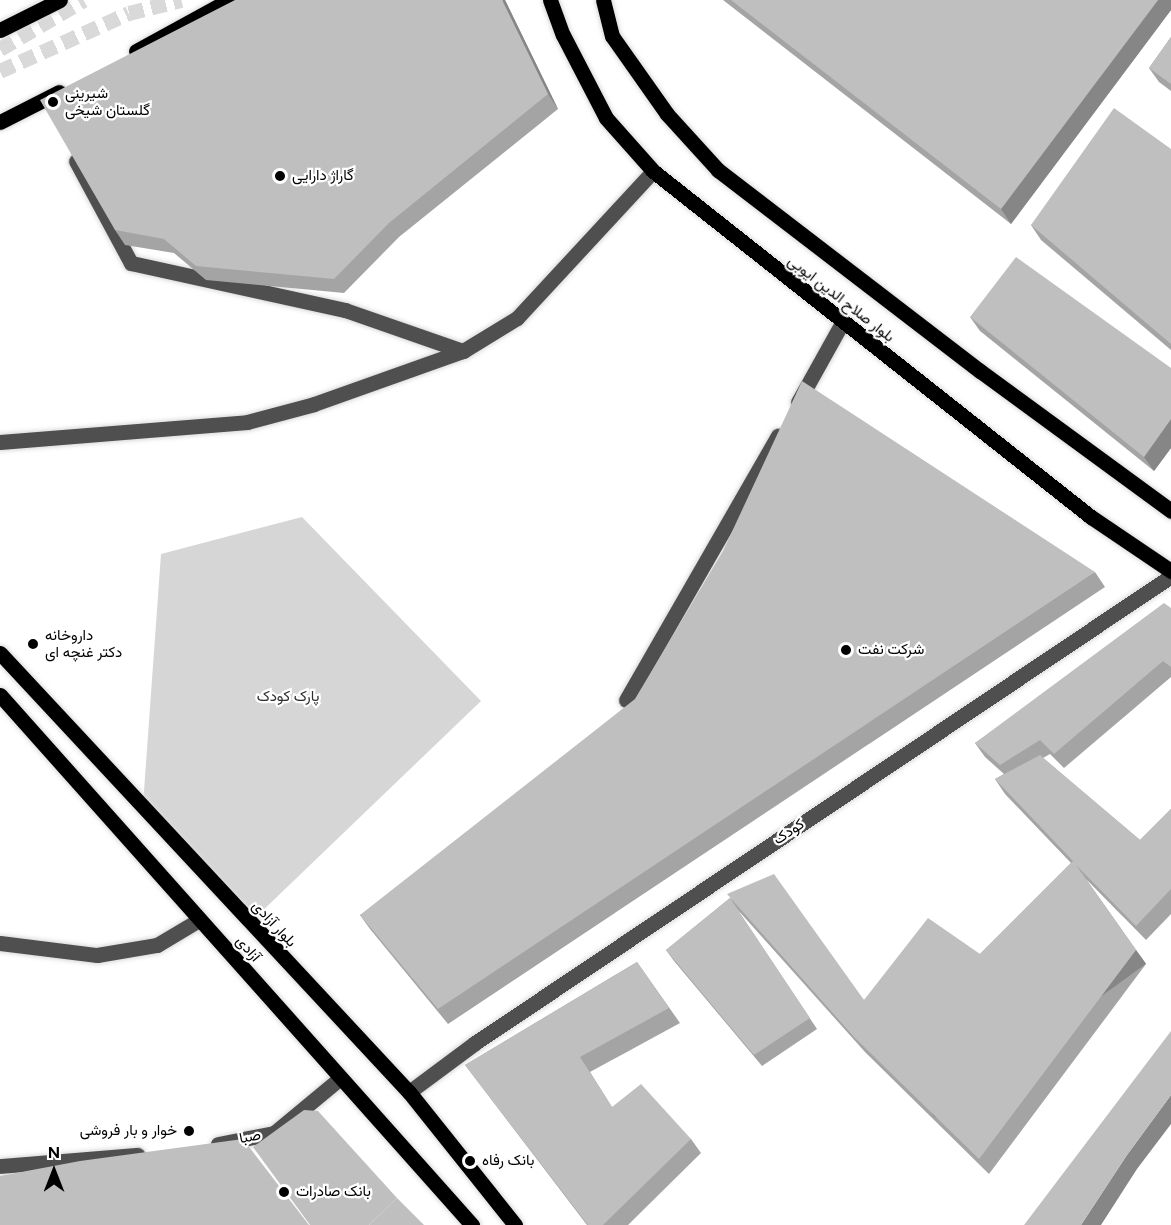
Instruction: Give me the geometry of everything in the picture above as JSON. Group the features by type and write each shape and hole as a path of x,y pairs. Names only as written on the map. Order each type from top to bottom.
{"main road":[{"path":"0,30 60,0"},
{"path":"120,60 229,0"},
{"name":"بلوار صلاح الدین ایوبی","path":"550,0 563,34 606,118 653,171 1091,518 1171,571"},
{"name":"بلوار صلاح الدین ایوبی","path":"603,0 612,36 667,114 718,170 980,371 1171,511"},
{"path":"0,122 46,108 71,86"},
{"name":"بلوار آزادی","path":"0,653 409,1092 515,1225"},
{"name":"آزادی","path":"0,695 339,1079 472,1225"}],"street":[{"path":"66,144 131,263 345,310 463,351"},
{"path":"0,442 247,422 314,404 463,351 517,318 653,171"},
{"path":"626,700 842,323"},
{"name":"کودک","path":"409,1092 475,1043 1171,576"},
{"path":"0,943 97,955 157,945 199,920"},
{"name":"صبا","path":"199,1147 274,1133 339,1079"},
{"path":"0,1166 153,1153"}],"green space":[{"name":"پارک کودک","path":"302,517 481,701 257,916 143,805 161,554"}],"building":[{"name":"گاراژ دارایی","path":"235,0 502,0 548,94 389,223 334,279 196,266 164,239 115,230 40,100"},
{"path":"731,0 1158,0 1001,209"},
{"path":"1171,37 1171,84 1149,68"},
{"path":"1114,108 1171,149 1171,344 1031,225"},
{"path":"1016,257 1171,368 1171,419 1144,457 970,317"},
{"name":"شرکت نفت","path":"802,381 1095,572 438,1009 360,915 635,699 723,551"},
{"path":"1164,603 1171,608 1171,667 1163,661 1054,754 1040,740 1000,765 975,743"},
{"path":"1040,755 1140,840 1171,809 1171,889 1136,926 1076,865 1136,950 979,1159 855,1038 727,894 774,874 864,1000 928,918 980,954 1073,861 995,779"},
{"path":"730,898 810,1018 754,1055 666,950"},
{"path":"637,962 669,1008 580,1057 612,1107 641,1084 691,1139 603,1225 588,1225 465,1065"},
{"path":"1171,1031 1171,1095 1127,1155 1081,1225 1024,1225"},
{"path":"304,1110 318,1111 397,1198 369,1225 310,1225 253,1147"},
{"path":"243,1139 309,1225 0,1225 0,1176 80,1161"},
{"path":"397,1198 424,1225 369,1225"}],"tunnel":[{"path":"0,49 84,0"},
{"path":"0,71 129,13 181,0"}],"place":[{"name":"شیرینی گلستان شیخی","path":"53,102"},
{"name":"گاراژ دارایی","path":"280,176"},
{"name":"داروخانه دکتر غنچه ای","path":"33,644"},
{"name":"شرکت نفت","path":"846,650"},
{"name":"خوار و بار فروشی","path":"189,1131"},
{"name":"بانک رفاه","path":"470,1161"},
{"name":"بانک صادرات","path":"284,1192"}]}
